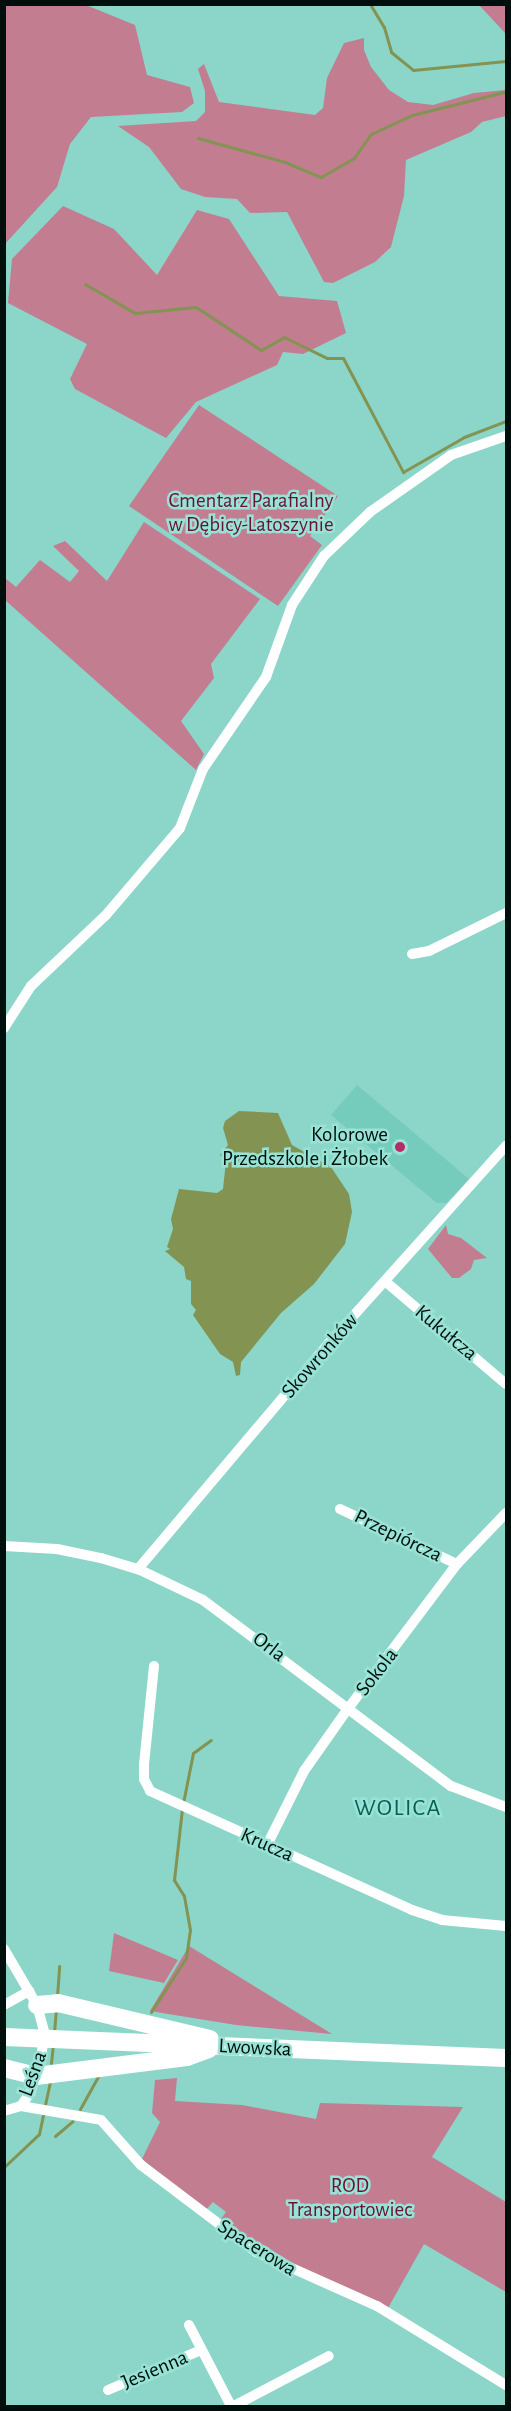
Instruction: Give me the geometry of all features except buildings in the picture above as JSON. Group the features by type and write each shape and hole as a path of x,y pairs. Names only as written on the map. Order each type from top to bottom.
{"main road":[{"path":"33,1998 198,2034 223,2046"},
{"name":"Lwowska","path":"11,2037 507,2058"},
{"path":"4,2068 36,2076 187,2057 223,2046"}],"street":[{"path":"4,1028 31,986 106,915 180,828 203,769 266,677 292,605 324,556 370,513 451,455 507,436"},
{"path":"412,954 429,951 507,913"},
{"name":"Skowronków","path":"138,1569 507,1146"},
{"name":"Kukułcza","path":"386,1282 507,1384"},
{"name":"Przepiórcza","path":"340,1509 457,1564"},
{"name":"Sokola","path":"267,1845 304,1771 347,1710 457,1564 507,1513"},
{"name":"Orla","path":"4,1546 57,1549 138,1569 203,1600 276,1652 347,1710 451,1786 507,1807"},
{"name":"Krucza","path":"154,1666 144,1779 150,1791 176,1805 412,1910 442,1920 507,1926"},
{"name":"Leśna","path":"4,1949 33,1998 43,2024 44,2046 36,2076 21,2106 4,2111"},
{"path":"4,2005 33,1998"},
{"name":"Spacerowa","path":"21,2106 101,2120 141,2165 248,2247 305,2277 377,2307 507,2385"},
{"path":"189,2325 233,2406 329,2356"},
{"name":"Jesienna","path":"108,2390 201,2350"}],"shaded area":[{"name":"Kolorowe Przedszkole i Żłobek","path":"357,1085 469,1179 446,1203 437,1203 331,1115"},
{"path":"239,1111 278,1113 292,1145 331,1167 349,1194 352,1212 345,1244 314,1284 281,1313 241,1362 240,1375 236,1376 233,1362 220,1354 193,1315 196,1310 191,1304 191,1281 186,1279 184,1267 165,1251 170,1249 167,1247 173,1229 171,1219 179,1189 217,1193 223,1189 226,1161 220,1155 228,1145 223,1128 225,1121"}],"green space":[{"path":"5,4 86,5 135,25 147,75 190,87 194,103 182,112 91,117 70,144 57,187 5,244"},
{"path":"479,5 506,5 506,34"},
{"path":"364,38 364,50 371,67 389,90 408,102 433,105 474,93 506,90 506,116 482,122 471,132 406,160 404,196 391,247 375,262 333,283 324,282 287,212 250,213 237,199 205,197 181,189 149,147 118,126 196,121 205,112 205,91 198,69 204,64 219,102 315,115 323,108 327,78 344,43"},
{"path":"63,206 114,229 157,275 197,210 229,219 279,296 337,301 346,333 303,354 283,352 277,365 196,402 166,438 75,389 70,379 87,344 8,303 12,259"},
{"name":"Cmentarz Parafialny w Dębicy-Latoszynie","path":"199,405 338,496 310,536 322,545 278,606 129,506"},
{"path":"144,522 260,599 211,664 214,678 181,721 204,754 196,770 5,600 5,578 16,587 40,560 70,582 79,571 53,546 65,541 107,581"},
{"path":"446,1225 448,1234 461,1238 487,1258 474,1260 471,1269 459,1278 452,1278 428,1249"},
{"path":"114,1933 178,1960 164,1983 109,1971"},
{"path":"189,1946 332,2034 236,2025 150,2011"},
{"name":"ROD Transportowiec","path":"177,2078 175,2101 242,2105 316,2119 320,2103 463,2107 432,2157 506,2202 506,2292 424,2244 388,2308 279,2261 219,2222 226,2212 213,2202 205,2211 142,2159 160,2122 152,2113 155,2080"}],"waterway":[{"path":"370,4 384,27 391,52 413,70 506,61"},
{"path":"198,138 285,162 321,177 354,158 371,134 412,115 504,92"},
{"path":"85,284 135,313 196,307 261,350 284,337 327,358 343,358 403,472 464,437 506,421"},
{"path":"183,1803 193,1753 211,1740"},
{"path":"151,2012 186,1958 190,1930 184,1896 174,1880 182,1809"},
{"path":"57,1997 59,1966"},
{"path":"54,2032 56,2009"},
{"path":"51,2063 53,2045"},
{"path":"80,2109 98,2076"},
{"path":"45,2105 50,2082"},
{"path":"4,2167 39,2134 43,2115"},
{"path":"55,2136 73,2121"}],"place":[{"name":"Kolorowe Przedszkole i Żłobek","path":"400,1147"}],"district":[{"name":"WOLICA","path":"398,1809"}]}
